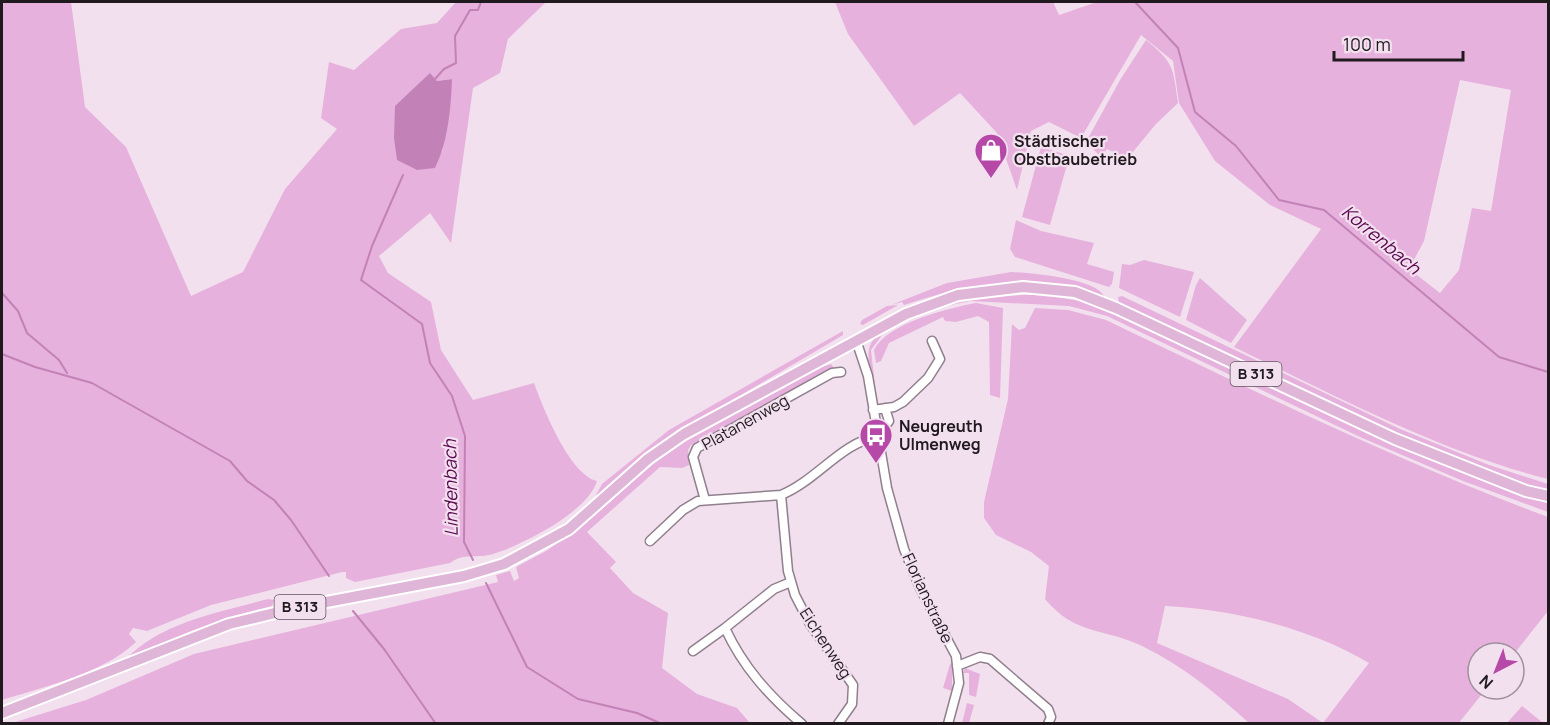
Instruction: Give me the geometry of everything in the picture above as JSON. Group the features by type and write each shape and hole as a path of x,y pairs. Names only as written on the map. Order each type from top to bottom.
{"main road":[{"name":"B 313","path":"2,713 229,624 311,605 464,576 504,564 569,529 639,466 672,441 906,314 958,295 1023,287 1075,292 1116,308 1395,439 1526,491 1548,496"}],"street":[{"name":"Florianstraße","path":"856,340 868,376 890,499 908,559 956,656 959,683 948,723"},
{"path":"873,410 903,402 937,368 940,359 932,341"},
{"name":"Platanenweg","path":"705,500 693,457 697,448 832,373 841,372"},
{"name":"Florianstraße","path":"878,436 889,421 885,408"},
{"path":"650,541 686,507 705,500 781,495 792,490 857,444 878,436"},
{"name":"Eichenweg","path":"781,495 790,582 810,624 853,685 852,704 838,723"},
{"path":"693,651 774,589 790,582"},
{"path":"725,628 740,658 762,687 802,723"},
{"path":"957,666 980,657 990,659 1048,709 1051,717 1048,723"}],"shaded area":[{"path":"2,2 71,2 85,107 126,147 191,296 243,272 285,189 337,129 321,118 329,62 354,70 401,29 437,23 456,2 546,2 508,39 500,73 473,88 451,243 430,213 379,256 388,273 431,302 441,350 473,400 534,383 551,423 568,454 577,467 597,481 591,493 568,515 552,526 505,550 355,582 346,578 346,572 342,572 211,605 147,631 133,628 129,634 136,642 123,653 91,671 2,700","holes":["429,73 437,81 451,79 442,153"]},
{"path":"835,2 1053,2 1059,15 1097,2 1548,2 1548,479 1508,468 1428,438 1349,403 1234,347 1321,229 1270,205 1215,161 1179,103 1173,61 1141,35 1081,138 1049,122 1031,131 1017,190 997,133 960,93 914,126 848,34","holes":["1460,80 1511,90 1491,211 1472,208 1459,270 1440,293 1409,269 1424,241"]},
{"path":"1146,40 1162,54 1171,67 1178,103 1156,124 1127,159 1107,149 1103,154 1098,154 1086,142 1120,80"},
{"path":"430,73 437,81 452,79 450,113 443,147 435,168 417,170 397,160 394,138 395,106"},
{"path":"1041,147 1064,154 1062,159 1068,161 1050,225 1022,217"},
{"path":"1016,220 1041,231 1094,243 1087,264 1114,272 1112,284 1109,287 1015,257 1010,249"},
{"path":"1144,260 1194,272 1180,317 1119,288 1122,264 1130,265"},
{"path":"1011,272 1046,275 1076,281 1098,290 1104,296 1052,285 1003,284 979,286 904,305 902,302 891,305 947,283"},
{"path":"1200,278 1247,320 1231,343 1186,320"},
{"path":"1045,295 1092,303 1393,444 1525,496 1548,501 1548,512 1463,481 1360,437 1107,316 1069,306 970,301 910,318 943,306 976,299"},
{"path":"1122,296 1400,429 1489,465 1548,484 1548,491 1478,467 1317,398 1119,303 1118,297"},
{"path":"976,303 1003,308 1000,398 990,395 989,322 978,316 956,322 945,321 943,317 889,343 881,361 876,363 874,350 881,340 892,332 920,318"},
{"path":"898,305 863,325 860,324 862,320 887,306"},
{"path":"1035,308 1068,310 1106,320 1380,449 1548,517 1548,611 1524,641 1466,641 1466,701 1476,701 1458,724 1249,723 1224,701 1171,662 1128,640 1079,625 1056,611 1045,599 1049,566 1031,552 996,535 984,518 984,502 1008,399 1012,324 1019,330 1025,328","holes":["1165,606 1217,611 1297,630 1369,663 1323,723 1288,699 1157,643"]},
{"path":"907,320 882,335 871,350 876,396 872,383 869,349 876,337"},
{"path":"843,331 843,335 653,447 595,497 602,484 669,430"},
{"path":"831,364 834,368 831,371 691,445 688,450 689,465 682,468 660,467 587,532 616,562 610,568 633,593 668,613 662,668 697,694 737,708 750,723 9,724 86,700 194,654 498,582 496,575 510,571 514,581 519,578 516,567 546,551 582,526 668,451 818,368"},
{"path":"268,599 274,600 272,606 198,629 126,659 140,646 174,627 211,614"},
{"path":"952,663 952,691 943,688"},
{"path":"965,668 980,674 976,697 969,695 969,673 963,673"},
{"path":"967,703 974,705 969,723 962,723"},
{"path":"1522,706 1543,723 1507,723"}],"waterway":[{"name":"Lindenbach","path":"435,79 444,69 456,63 455,36 470,10 478,10 481,2"},
{"name":"Korrenbach","path":"1135,2 1178,48 1195,112 1236,146 1279,200 1324,210 1499,357 1548,372"},
{"name":"Lindenbach","path":"403,175 372,246 361,280 422,324 430,363 452,396 465,436 464,542 473,560"},
{"path":"2,293 18,311 27,333 59,360 67,373"},
{"path":"2,354 35,367 92,383 230,461 247,481 274,500 291,520 329,576"},
{"name":"Lindenbach","path":"486,583 527,667 578,699 637,713 662,724"},
{"path":"353,611 384,649 436,724"}],"place":[{"name":"Städtischer Obstbaubetrieb","path":"991,179"},
{"name":"Neugreuth Ulmenweg","path":"876,464"}]}
